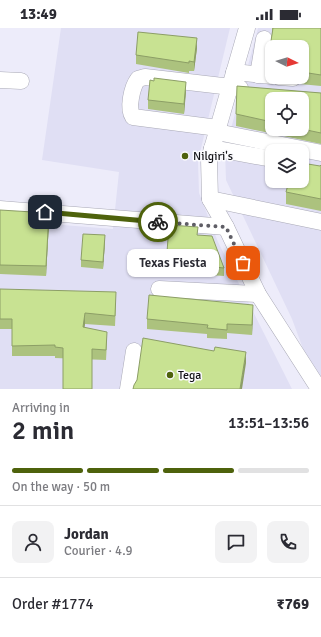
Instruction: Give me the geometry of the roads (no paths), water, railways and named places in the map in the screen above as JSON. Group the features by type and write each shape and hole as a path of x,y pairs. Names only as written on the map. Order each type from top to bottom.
{"street":[{"path":"247,28 209,159 210,199 226,227 258,294 319,388"},
{"path":"232,80 265,75 264,39"},
{"path":"265,82 145,77 138,79 134,85 130,111 133,117 216,136 321,153"},
{"path":"0,80 21,81"},
{"path":"216,136 265,156"},
{"path":"309,166 321,168"},
{"path":"210,199 321,222"},
{"path":"0,209 226,227"},
{"path":"159,289 258,294"},
{"path":"128,389 134,351"}],"place":[{"name":"Nilgiri's","path":"185,156"},
{"name":"Texas Fiesta","path":"243,263"},
{"name":"Tega","path":"170,375"}]}
